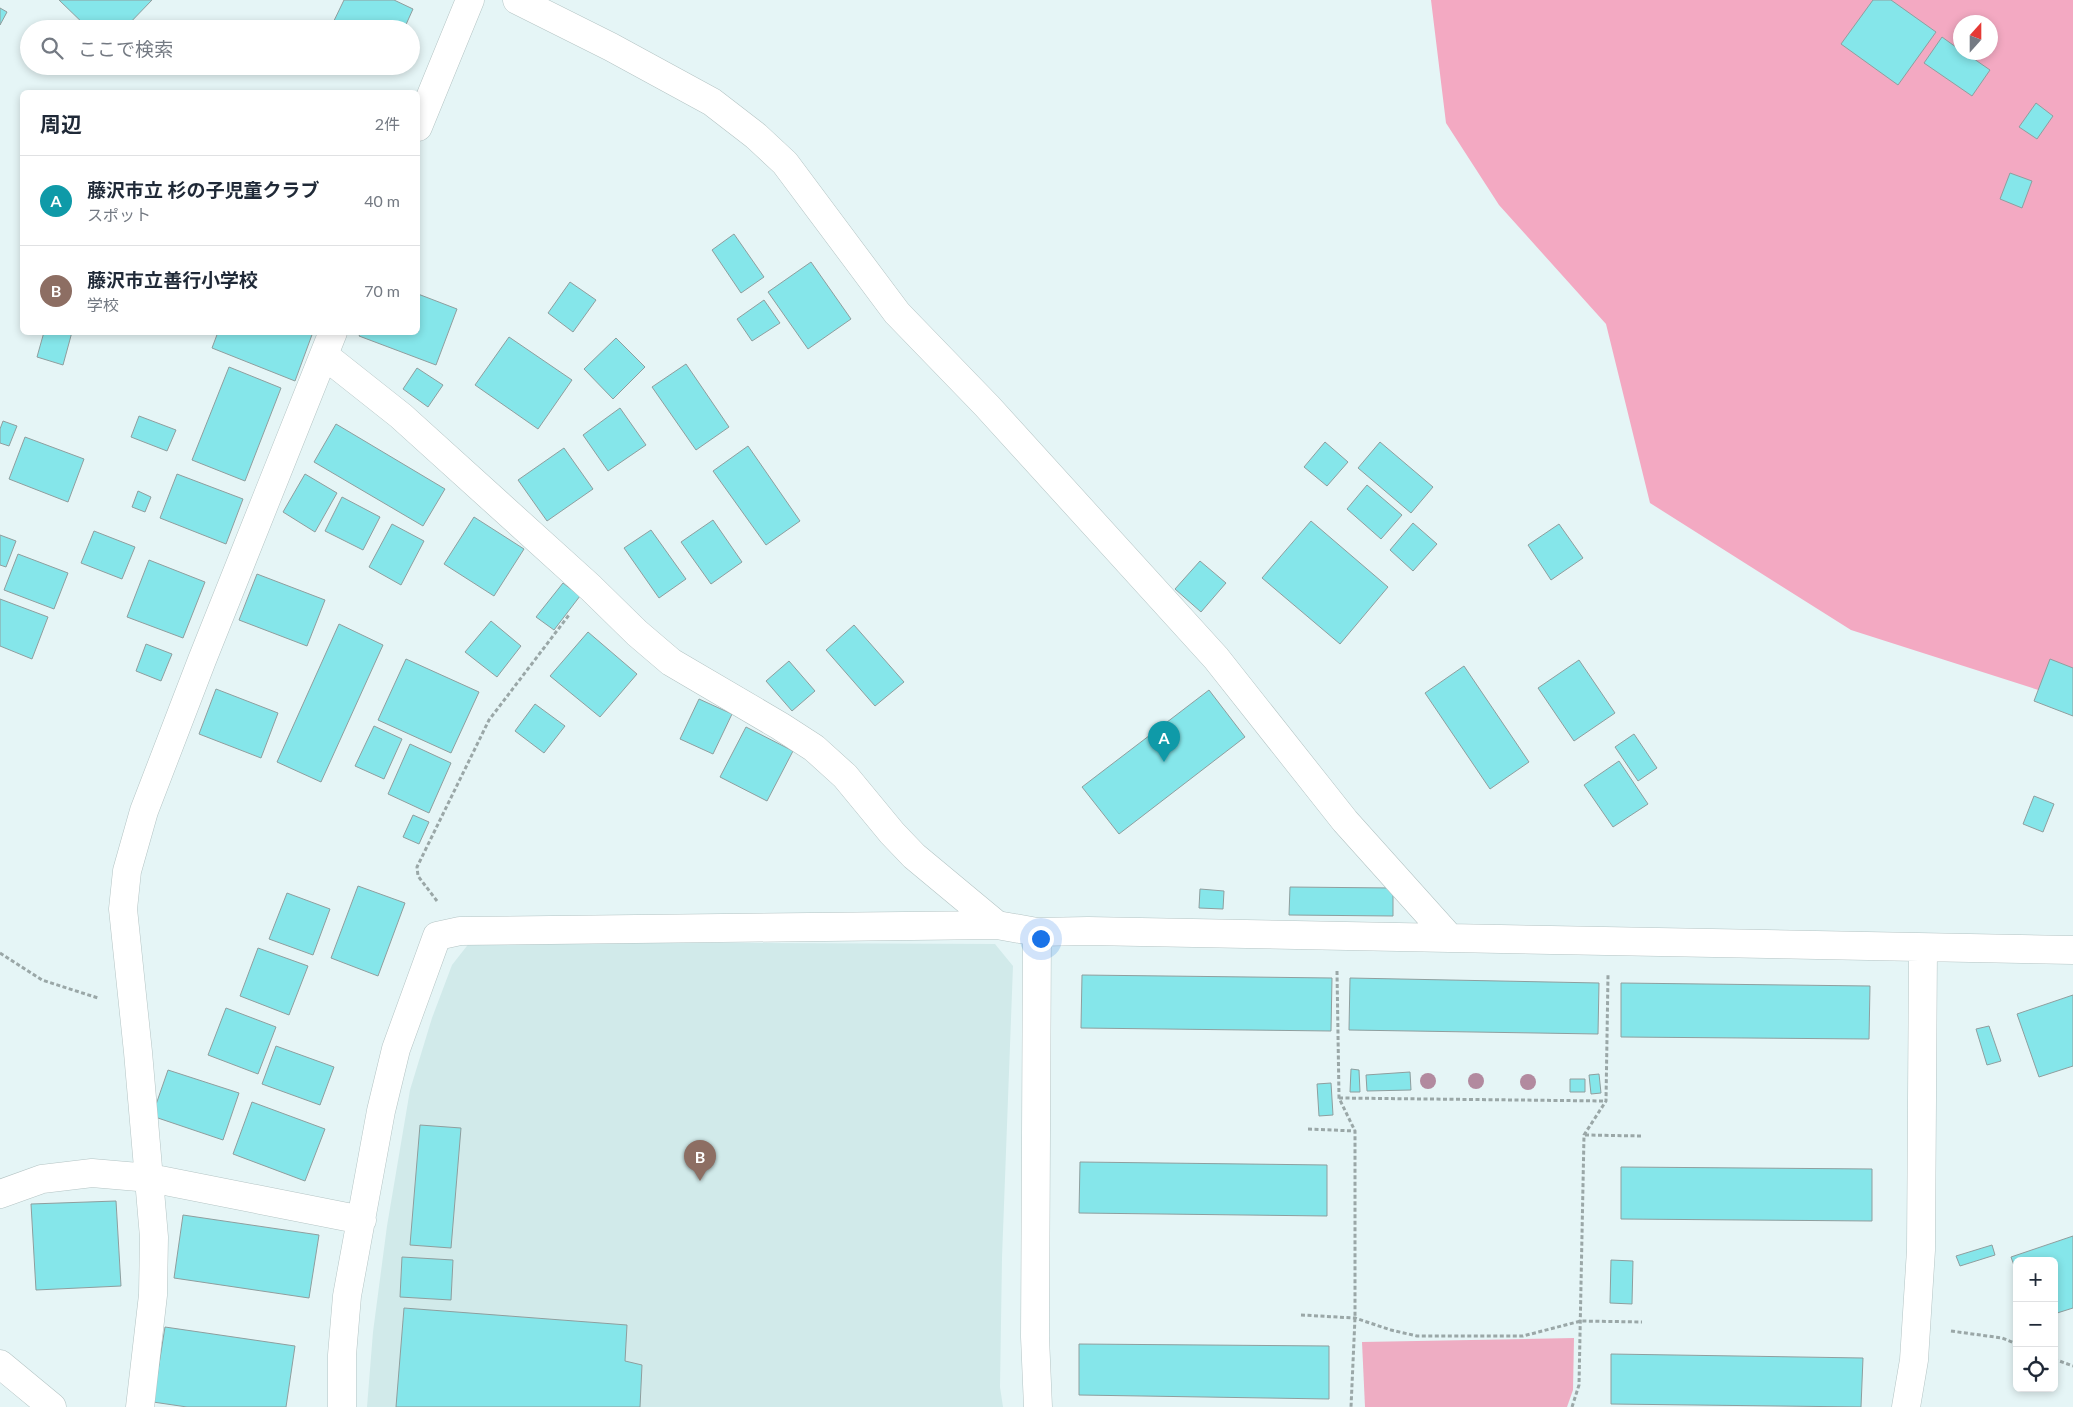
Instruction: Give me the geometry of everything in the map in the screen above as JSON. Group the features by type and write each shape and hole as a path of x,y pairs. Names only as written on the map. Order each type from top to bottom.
{"street":[{"path":"420,122 470,0"},
{"path":"517,0 611,47 712,102 756,136 785,163 897,313 987,406 1216,658 1345,821 1450,938"},
{"path":"140,1407 153,1295 154,1237 150,1178 123,909 127,871 144,811 328,344 401,416 591,588 637,633 671,662 814,748 845,776 892,833 914,856 997,925"},
{"path":"342,1407 342,1355 347,1296 382,1110 396,1049 437,936 460,931 997,925 1037,932 1088,931 1337,935 2073,950"},
{"path":"1037,932 1035,1337 1038,1407"},
{"path":"1906,1407 1914,1360 1920,1250 1923,948"},
{"path":"0,1194 42,1179 92,1173 150,1178 362,1220"},
{"path":"0,1364 52,1407"}],"path":[{"path":"460,931 418,876 417,867 489,720 591,588"},
{"path":"1337,935 1338,1098 1355,1131 1355,1318 1351,1407"},
{"path":"1572,1407 1579,1385 1584,1135 1606,1101 1608,942"},
{"path":"0,953 42,980 101,1000 132,1000"},
{"path":"1338,1098 1606,1101"},
{"path":"1308,1129 1355,1131"},
{"path":"1584,1135 1642,1136"},
{"path":"1301,1315 1355,1318 1417,1336 1523,1336 1581,1321 1642,1322"},
{"path":"1917,1326 2002,1338 2013,1342"},
{"path":"2058,1360 2073,1366"}],"shaded area":[{"path":"1431,0 2073,0 2073,701 1851,630 1650,503 1606,324 1499,205 1446,123"},
{"path":"470,942 995,944 1013,966 1002,1258 1000,1387 1003,1407 367,1407 373,1332 387,1226 410,1090 432,1018 452,965"},
{"path":"1574,1338 1573,1390 1567,1407 1365,1407 1362,1342"}],"building":[{"path":"59,0 152,0 133,20 80,20"},
{"path":"344,0 394,0 413,9 408,20 334,20"},
{"path":"1873,0 1891,0 1936,32 1898,85 1841,44"},
{"path":"0,8 7,12 0,25"},
{"path":"1942,37 1953,45 1953,60 1976,60 1990,70 1972,96 1924,63"},
{"path":"2036,103 2053,116 2037,139 2019,127"},
{"path":"2010,173 2032,181 2022,208 2000,199"},
{"path":"734,234 764,277 741,293 712,250"},
{"path":"811,262 851,319 808,349 768,292"},
{"path":"570,282 596,300 573,332 548,313"},
{"path":"420,295 457,309 436,365 359,336 420,335"},
{"path":"764,300 780,323 752,341 737,319"},
{"path":"43,335 71,335 63,365 37,357"},
{"path":"217,335 312,335 295,381 212,348"},
{"path":"509,337 572,380 538,429 475,385"},
{"path":"616,338 645,367 613,399 584,369"},
{"path":"686,364 729,427 696,450 652,387"},
{"path":"229,367 281,388 245,481 192,460"},
{"path":"417,368 443,385 428,407 403,389"},
{"path":"620,408 646,445 608,471 583,435"},
{"path":"139,416 176,430 167,451 131,437"},
{"path":"3,421 17,426 9,446 0,443 0,429"},
{"path":"336,424 445,489 423,526 314,462"},
{"path":"25,437 84,459 68,502 9,479"},
{"path":"1325,442 1348,462 1327,486 1304,467"},
{"path":"1380,442 1433,487 1411,513 1358,468"},
{"path":"748,446 800,521 766,545 713,471"},
{"path":"564,448 593,489 547,521 518,480"},
{"path":"177,474 243,499 226,544 160,518"},
{"path":"305,474 337,493 315,532 283,512"},
{"path":"1367,485 1402,515 1381,539 1347,509"},
{"path":"138,491 151,497 145,512 132,507"},
{"path":"342,497 380,517 363,550 325,531"},
{"path":"474,517 524,549 494,596 444,564"},
{"path":"713,520 742,562 711,584 681,542"},
{"path":"1311,521 1388,587 1340,644 1262,578"},
{"path":"1413,523 1437,544 1413,571 1390,550"},
{"path":"392,524 424,541 401,585 369,567"},
{"path":"1559,524 1583,558 1551,580 1528,545"},
{"path":"651,530 686,579 659,598 624,548"},
{"path":"94,531 135,547 122,579 81,563"},
{"path":"0,535 16,541 6,567 0,565"},
{"path":"18,554 68,573 54,609 4,590"},
{"path":"149,560 205,582 183,638 127,617"},
{"path":"1200,561 1226,583 1201,612 1175,589"},
{"path":"257,574 325,600 307,646 239,620"},
{"path":"563,583 580,596 554,630 536,617"},
{"path":"0,599 48,617 32,659 0,646"},
{"path":"491,621 521,646 497,677 465,652"},
{"path":"339,624 383,645 321,782 277,762"},
{"path":"854,625 904,682 875,706 826,650"},
{"path":"588,632 637,674 600,717 550,676"},
{"path":"146,644 172,654 161,681 136,671"},
{"path":"406,659 479,692 451,753 378,720"},
{"path":"2050,659 2073,668 2073,716 2034,701"},
{"path":"1579,660 1615,713 1574,741 1538,688"},
{"path":"789,661 815,691 792,711 766,681"},
{"path":"1464,666 1529,762 1490,789 1425,693"},
{"path":"216,689 278,713 261,758 199,734"},
{"path":"1209,690 1245,737 1119,834 1082,787"},
{"path":"699,699 732,714 713,754 680,739"},
{"path":"535,704 565,726 544,753 515,731"},
{"path":"374,726 402,739 384,779 355,766"},
{"path":"746,727 793,751 767,801 720,777"},
{"path":"1634,734 1657,768 1638,781 1615,747"},
{"path":"410,744 451,763 429,813 388,794"},
{"path":"1619,761 1648,804 1613,827 1584,785"},
{"path":"2034,796 2054,804 2043,832 2023,824"},
{"path":"413,815 429,822 419,844 403,837"},
{"path":"358,886 405,903 378,976 331,958"},
{"path":"1290,887 1393,888 1393,916 1289,915"},
{"path":"1200,889 1224,891 1223,909 1199,908"},
{"path":"287,893 330,909 313,955 269,939"},
{"path":"258,948 308,966 289,1015 240,996"},
{"path":"1082,975 1332,978 1331,1031 1081,1028"},
{"path":"1350,978 1599,983 1598,1034 1349,1030"},
{"path":"1621,983 1870,986 1869,1039 1621,1037"},
{"path":"2073,995 2073,1066 2039,1077 2017,1014"},
{"path":"226,1008 276,1027 258,1074 208,1055"},
{"path":"1989,1026 2001,1061 1987,1065 1976,1029"},
{"path":"276,1046 334,1067 320,1105 262,1084"},
{"path":"1351,1069 1359,1070 1360,1092 1350,1092"},
{"path":"168,1070 239,1093 223,1140 152,1116"},
{"path":"1410,1072 1411,1090 1367,1091 1366,1075"},
{"path":"1599,1074 1601,1093 1591,1094 1589,1075"},
{"path":"1570,1079 1585,1079 1585,1092 1570,1092"},
{"path":"1331,1083 1333,1115 1319,1116 1317,1084"},
{"path":"252,1102 325,1129 305,1181 233,1154"},
{"path":"420,1125 461,1128 451,1248 410,1245"},
{"path":"1080,1162 1327,1165 1327,1216 1079,1213"},
{"path":"1621,1167 1872,1169 1872,1221 1621,1219"},
{"path":"116,1201 121,1286 36,1290 31,1204"},
{"path":"183,1215 319,1235 309,1298 174,1278"},
{"path":"2073,1236 2073,1308 2058,1313 2058,1257 2013,1257 2013,1263 2011,1257"},
{"path":"1992,1245 1995,1255 1960,1266 1956,1256"},
{"path":"402,1257 453,1260 451,1300 400,1297"},
{"path":"1611,1260 1633,1261 1632,1304 1610,1303"},
{"path":"404,1308 627,1325 625,1361 642,1365 640,1407 396,1407"},
{"path":"165,1327 295,1346 286,1407 187,1407 153,1402"},
{"path":"1079,1344 1329,1346 1329,1399 1079,1395"},
{"path":"1611,1354 1863,1358 1861,1407 1611,1404"}],"place":[{"name":"藤沢市立 杉の子児童クラブ","path":"1164,762"},
{"name":"藤沢市立善行小学校","path":"700,1181"}]}
